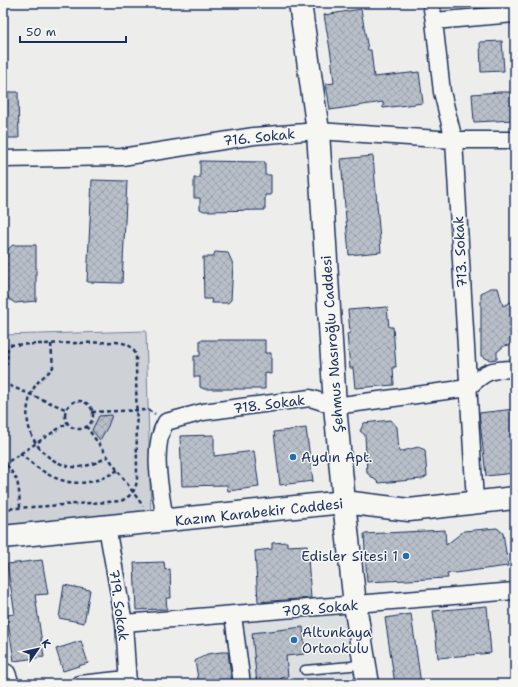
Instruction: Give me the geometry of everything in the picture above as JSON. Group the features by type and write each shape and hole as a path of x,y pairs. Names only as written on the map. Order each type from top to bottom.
{"street":[{"name":"Şehmus Nasıroğlu Caddesi","path":"300,3 318,131 335,406 344,502 355,605 368,684"},
{"name":"713. Sokak","path":"431,3 442,92 454,140 475,502"},
{"path":"434,21 515,14"},
{"name":"716. Sokak","path":"3,159 122,157 254,136 318,131 454,140 515,140"},
{"path":"468,388 480,376 497,369 515,369"},
{"name":"718. Sokak","path":"166,422 203,412 310,398 335,406 468,388"},
{"path":"160,522 157,458 161,430 166,422"},
{"name":"Kazım Karabekir Caddesi","path":"3,537 344,502 409,510 515,498"},
{"name":"719. Sokak","path":"107,527 124,623 128,681"},
{"name":"708. Sokak","path":"124,623 515,591"},
{"path":"233,615 242,684"},
{"path":"3,671 7,673 12,684"},
{"path":"80,684 128,681"}],"lane":[{"path":"305,670 351,666 364,663"}],"path":[{"path":"3,345 123,342 132,347 136,355 137,479 137,486 134,493 121,501 3,509"},
{"path":"51,344 53,367 36,384 31,395 26,416 29,429 36,443 46,456 54,461 74,467 92,464 108,457"},
{"path":"3,372 7,362 8,345"},
{"path":"3,383 66,409"},
{"path":"81,400 89,405 92,412 91,422 86,426 79,429 74,428 67,423 65,414 66,409 72,402 81,400"},
{"path":"92,412 148,410 166,422"},
{"path":"4,464 67,423"},
{"path":"86,426 134,493 160,522"},
{"path":"20,453 44,474 63,481 91,482 101,479 118,470"},
{"path":"3,459 4,464 12,471 17,480 20,491 20,508"}],"shaded area":[{"path":"146,331 151,516 3,525 3,335"},
{"name":"Altunkaya Ortaokulu","path":"344,615 353,684 246,684 238,623"}],"building":[{"path":"361,9 368,50 371,50 374,77 419,72 423,103 383,108 383,102 330,110 326,84 334,83 324,15"},
{"path":"502,41 504,71 481,72 480,42"},
{"path":"3,92 18,92 19,138 3,138"},
{"path":"515,92 515,120 474,122 472,94"},
{"path":"373,156 381,252 349,255 341,159"},
{"path":"200,161 265,162 265,175 271,175 271,195 265,195 265,210 204,211 200,209 200,198 194,198 194,178 200,178"},
{"path":"92,180 127,181 122,283 87,282"},
{"path":"13,245 36,245 36,301 15,303 9,299 6,293 6,254 9,248"},
{"path":"215,252 228,253 233,264 231,300 228,303 212,303 211,299 204,299 203,257 213,257"},
{"path":"491,288 498,288 503,306 515,300 515,344 504,346 497,352 497,359 490,360 481,356 481,293"},
{"path":"387,307 389,327 393,327 396,367 393,367 394,385 355,388 353,368 350,368 347,334 350,333 348,310"},
{"path":"200,340 265,340 265,353 271,353 271,374 265,373 265,389 204,389 200,387 200,377 194,377 194,356 200,356"},
{"path":"515,409 515,473 486,476 479,413"},
{"path":"112,415 100,440 92,430 99,416"},
{"path":"391,420 397,427 399,452 418,447 425,450 427,476 422,479 379,483 367,473 365,435 360,431 364,423"},
{"name":"Aydın Apt.","path":"306,428 313,481 280,485 274,432"},
{"path":"214,435 214,456 254,451 259,487 228,491 227,485 182,486 180,436"},
{"name":"Edisler Sitesi 1","path":"497,528 503,533 508,566 447,574 448,578 367,582 364,534 445,530 446,545 464,531"},
{"path":"287,542 287,546 307,545 311,598 258,602 255,551 272,549 272,543"},
{"path":"42,560 48,594 35,595 44,657 14,661 7,615 15,614 7,564"},
{"path":"164,562 165,570 170,569 171,598 166,598 167,609 136,610 134,563"},
{"path":"64,585 90,590 84,623 59,618"},
{"path":"487,606 491,653 438,658 433,611"},
{"path":"411,614 421,684 395,684 385,618"},
{"path":"303,627 305,654 286,656 288,677 281,678 282,684 257,684 252,633"},
{"path":"81,641 88,663 63,671 56,649"},
{"path":"228,652 232,684 199,684 195,661 207,654"}],"place":[{"name":"Aydın Apt.","path":"293,457"},
{"name":"Edisler Sitesi 1","path":"406,556"},
{"name":"Altunkaya Ortaokulu","path":"294,640"}]}
